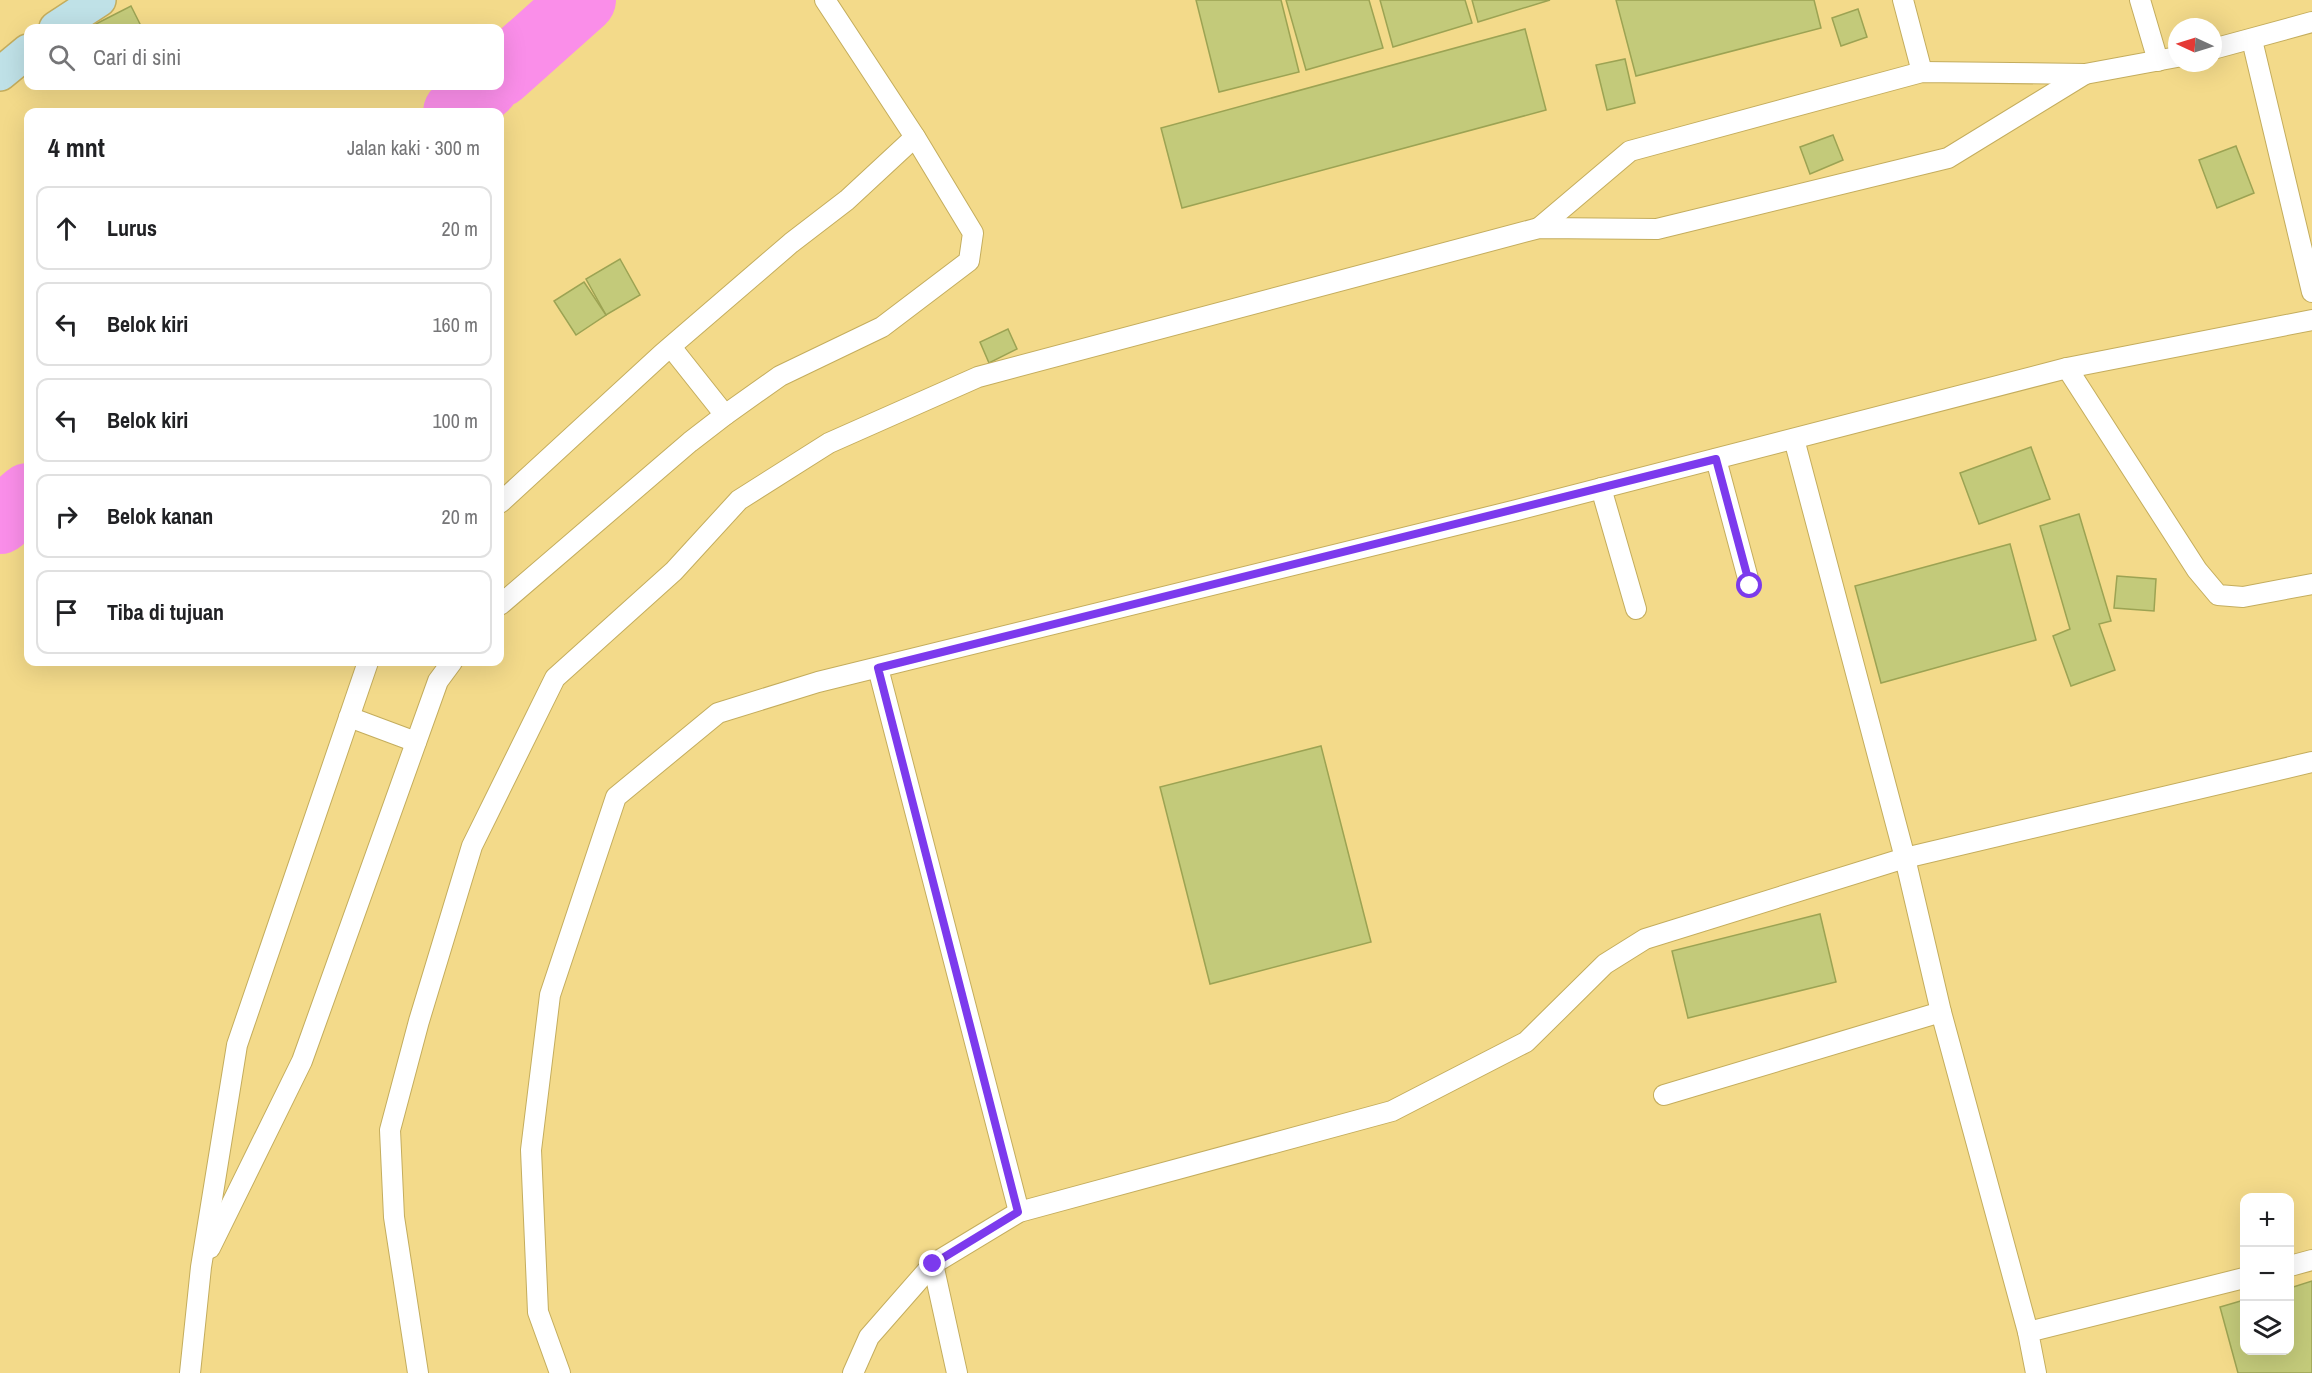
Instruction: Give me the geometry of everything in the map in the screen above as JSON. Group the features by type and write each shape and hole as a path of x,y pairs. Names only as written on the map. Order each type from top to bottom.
{"main road":[{"path":"62,24 99,0"},
{"path":"0,74 24,54"}],"lane":[{"path":"504,602 690,442 725,416 780,376 882,327 969,261 973,233 915,137 825,0"},
{"path":"1903,0 1922,72"},
{"path":"1539,228 1630,151 1922,72 2085,74 2168,59 2140,0"},
{"path":"2222,47 2312,22"},
{"path":"2252,40 2312,292"},
{"path":"418,1373 394,1217 390,1130 419,1022 472,846 555,678 674,571 739,500 829,443 978,376 1539,228 1657,229 1948,158 2085,74"},
{"path":"504,499 671,347 791,243 847,200 915,137"},
{"path":"560,1373 538,1312 531,1150 550,995 616,797 718,712 818,682 1601,488 2067,368 2312,320"},
{"path":"671,347 725,416"},
{"path":"2067,368 2197,570 2218,595 2243,597 2312,584"},
{"path":"1794,438 1905,858 1941,1012 2028,1332 2036,1373"},
{"path":"1716,459 1750,586"},
{"path":"1601,488 1636,609"},
{"path":"190,1373 201,1267 237,1045 367,666"},
{"path":"201,1267 302,1061 438,681 449,666"},
{"path":"878,668 1018,1212"},
{"path":"349,717 416,742"},
{"path":"853,1373 869,1337 933,1264 1018,1212 1392,1111 1526,1042 1605,964 1645,939 1905,858 2312,762"},
{"path":"1664,1095 1941,1012"},
{"path":"2294,1265 2312,1260"},
{"path":"933,1264 957,1373"},
{"path":"2028,1332 2240,1279"}],"building":[{"path":"1196,0 1281,0 1299,72 1219,92"},
{"path":"1286,0 1369,0 1383,48 1306,70"},
{"path":"1380,0 1465,0 1472,23 1393,47"},
{"path":"1472,0 1550,0 1478,22"},
{"path":"1616,0 1814,0 1821,28 1636,76"},
{"path":"131,6 140,24 96,24"},
{"path":"1858,9 1867,37 1841,46 1832,18"},
{"path":"1525,29 1546,110 1182,208 1161,128"},
{"path":"1625,59 1635,103 1607,110 1596,65"},
{"path":"1833,135 1843,160 1810,174 1800,147"},
{"path":"2236,146 2254,193 2217,208 2199,160"},
{"path":"620,259 640,295 606,315 586,279"},
{"path":"584,282 606,315 576,335 554,301"},
{"path":"1008,329 1017,349 989,363 980,342"},
{"path":"2031,447 2050,499 1979,524 1960,473"},
{"path":"2079,514 2111,621 2099,624 2115,670 2071,686 2053,636 2070,629 2040,526"},
{"path":"2010,544 2036,640 1881,683 1855,586"},
{"path":"2117,576 2156,579 2154,611 2114,608"},
{"path":"1321,746 1371,942 1210,984 1160,787"},
{"path":"1820,914 1836,982 1688,1018 1672,951"},
{"path":"2312,1281 2312,1373 2238,1373 2220,1307 2240,1301 2240,1355 2294,1355 2294,1287"}],"waterway":[{"path":"504,70 583,0"},
{"path":"461,108 481,90"},
{"path":"0,521 24,500"}],"route":[{"path":"933,1264 1018,1212 878,668 1716,459 1750,586"}]}
